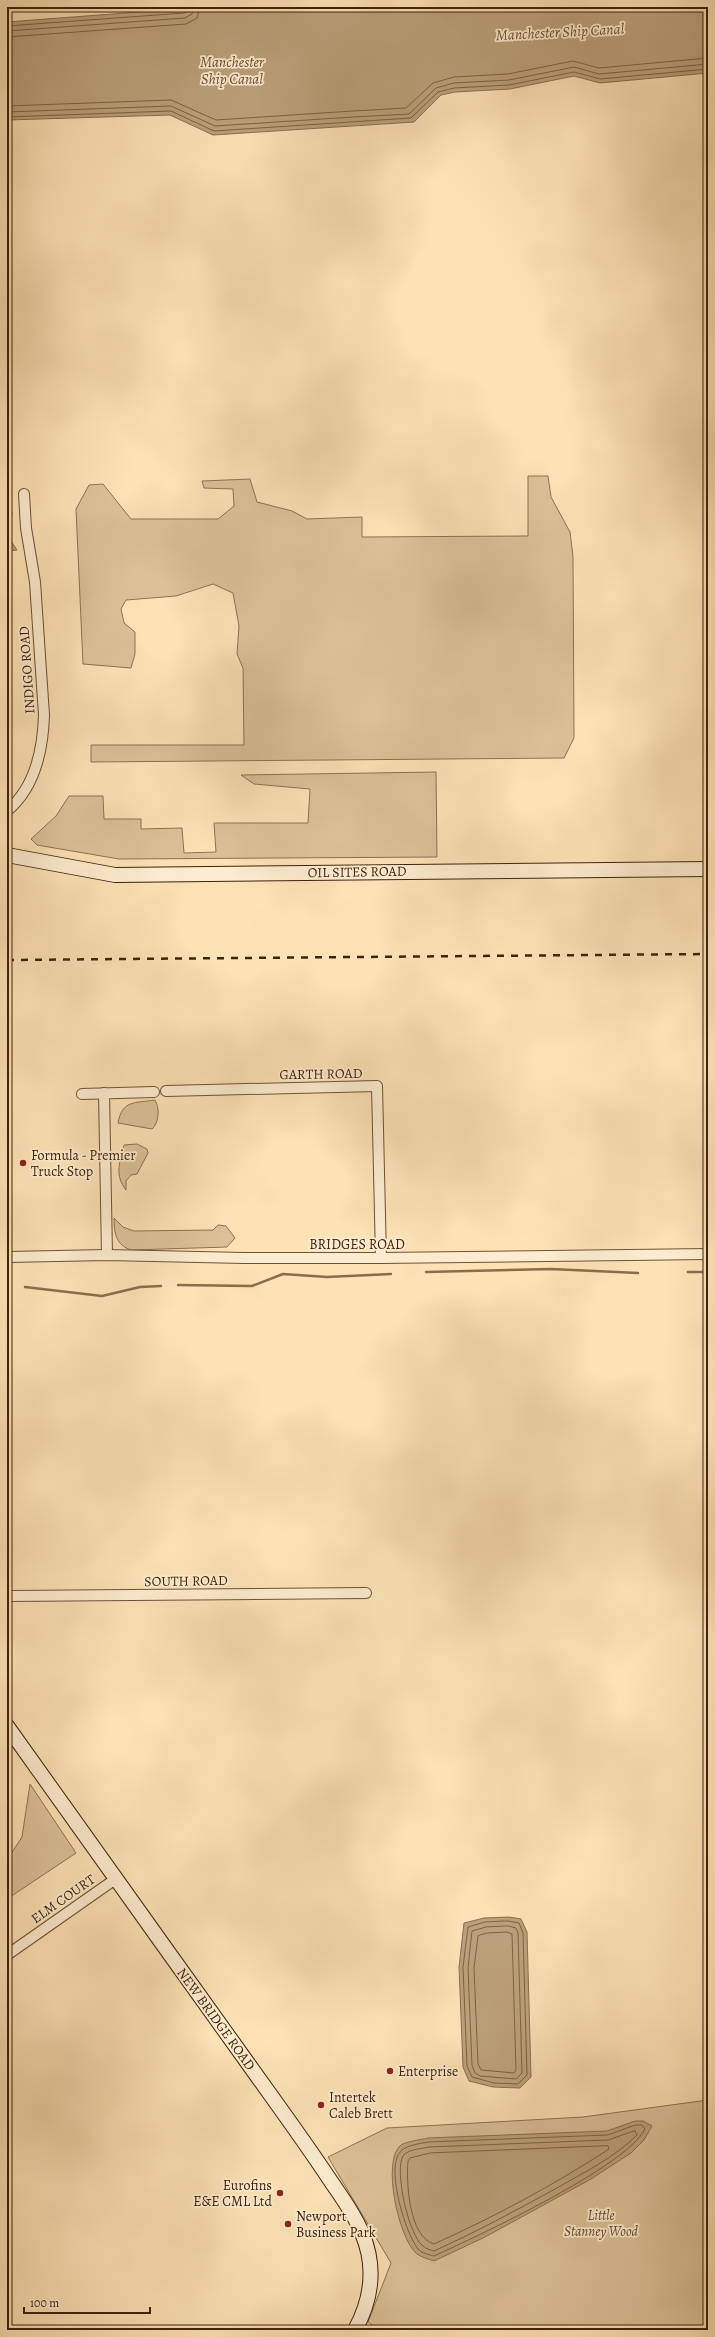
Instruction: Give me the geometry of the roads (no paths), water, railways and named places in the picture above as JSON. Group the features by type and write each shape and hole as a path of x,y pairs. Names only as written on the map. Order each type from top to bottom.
{"street":[{"name":"INDIGO ROAD","path":"7,811 22,794 32,776 42,748 44,733 35,582 26,528 24,494"},
{"name":"OIL SITES ROAD","path":"7,855 115,875 708,869"},
{"name":"GARTH ROAD","path":"166,1091 377,1086 381,1258"},
{"path":"82,1094 154,1092"},
{"path":"104,1093 107,1255"},
{"name":"BRIDGES ROAD","path":"7,1257 107,1255 244,1258 381,1258 708,1254"},
{"name":"SOUTH ROAD","path":"7,1596 366,1593"},
{"name":"NEW BRIDGE ROAD","path":"7,1726 114,1880 314,2156 362,2233 368,2253 371,2280 366,2310 355,2330"},
{"name":"ELM COURT","path":"7,1955 114,1880"}],"water":[{"name":"Manchester Ship Canal","path":"204,7 708,7 708,73 600,83 574,76 510,89 455,92 441,95 414,122 213,135 170,115 7,120 7,22"},
{"path":"7,498 10,498 12,515 7,516"},
{"path":"7,535 17,550 7,551"},
{"path":"509,1917 521,1919 527,1932 531,2077 520,2088 493,2087 469,2081 463,2067 459,1967 464,1923 484,1918"},
{"path":"635,2121 643,2121 652,2126 644,2140 631,2153 591,2179 485,2237 434,2261 417,2254 410,2246 399,2217 393,2182 395,2153 401,2145 428,2138 607,2131"}],"waterway":[{"path":"426,1272 551,1269 638,1273"},
{"path":"688,1272 708,1272"},
{"path":"178,1285 252,1286 283,1274 327,1277 391,1274"},
{"path":"25,1287 102,1296 140,1287 161,1286"}],"railway":[{"path":"7,960 708,954"}],"place":[{"name":"Formula - Premier Truck Stop","path":"23,1163"},
{"name":"Enterprise","path":"390,2071"},
{"name":"Intertek Caleb Brett","path":"321,2105"},
{"name":"Eurofins E&E CML Ltd","path":"280,2193"},
{"name":"Newport Business Park","path":"288,2224"}],"park label":[{"name":"Little Stanney Wood","path":"601,2224"}]}
